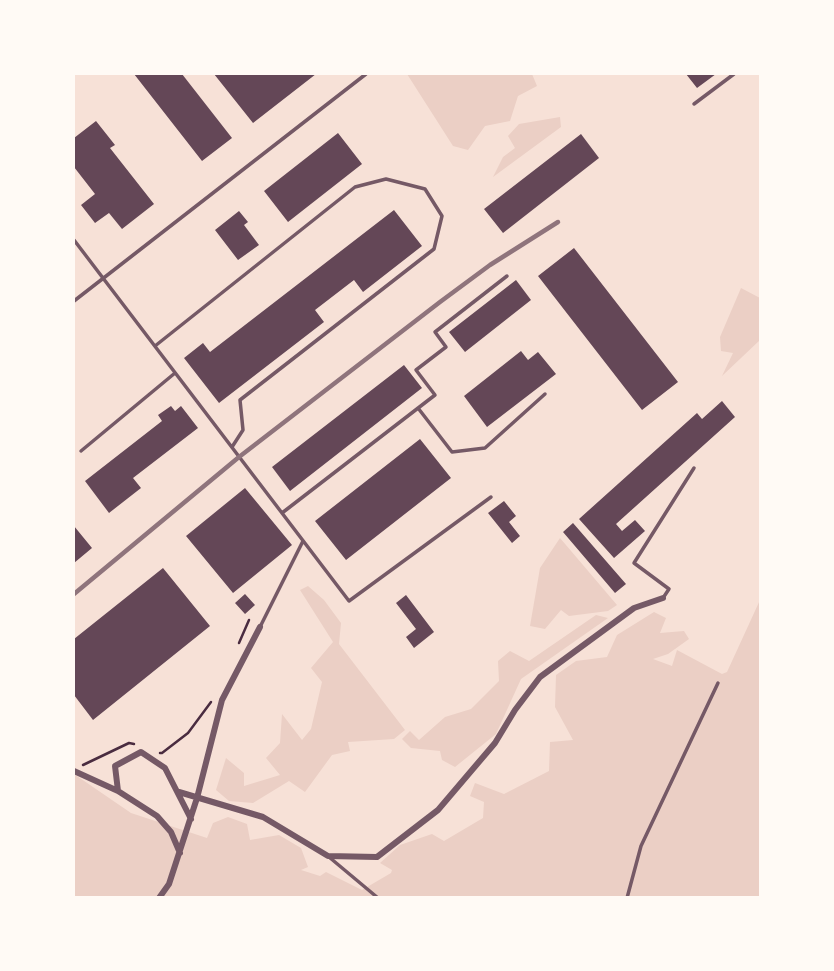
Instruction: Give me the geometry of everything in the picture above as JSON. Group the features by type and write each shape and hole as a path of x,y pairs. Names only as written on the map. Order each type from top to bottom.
{"street":[{"path":"179,792 263,817 328,856 377,857 438,810 495,743 515,710 541,677 634,608 663,598"},
{"path":"159,898 169,884 191,819 222,700 260,627"},
{"path":"118,791 115,766 141,752 165,768 191,819"},
{"path":"74,770 118,791 157,816 171,832 180,853"}],"lane":[{"path":"74,301 366,74"},
{"path":"694,104 734,74"},
{"path":"155,346 355,187 386,179 425,189 442,216 434,249 240,400 243,430 232,447"},
{"path":"74,240 349,601 491,498"},
{"path":"282,513 435,395 416,370 446,347 435,332 507,276"},
{"path":"81,452 175,373"},
{"path":"418,408 452,452 485,448 545,394"},
{"path":"663,598 669,589 634,562 694,468"},
{"path":"260,627 303,541"},
{"path":"627,898 640,846 718,683"},
{"path":"328,856 378,898"}],"path":[{"path":"238,645 249,620"},
{"path":"151,750 163,753 188,733 216,696"},
{"path":"74,770 129,743 140,746"}],"shaded area":[{"path":"407,74 532,74 537,86 518,96 510,121 485,126 468,150 453,146"},
{"path":"560,117 561,127 493,177 503,157 515,148 508,136 519,124"},
{"path":"741,288 760,298 760,340 722,376 733,353 721,351 720,337"},
{"path":"560,538 617,605 608,611 569,616 561,610 545,629 530,626 540,568"},
{"path":"308,586 324,600 341,623 339,644 405,730 394,739 348,742 350,751 332,755 305,792 289,781 253,803 229,801 216,790 226,758 244,773 244,786 280,775 266,758 280,743 282,714 302,740 311,729 322,682 311,668 333,642 300,590"},
{"path":"760,600 760,897 74,897 74,774 131,813 207,838 213,823 228,817 247,824 250,840 279,835 301,848 308,867 301,870 320,876 326,872 362,890 391,873 392,870 380,863 400,845 432,834 444,841 483,818 484,802 470,796 475,783 504,794 549,771 550,742 573,740 555,707 556,675 576,661 607,657 617,635 654,612 666,618 660,633 684,631 689,639 668,654 653,659 672,666 677,650 722,674 727,672"},
{"path":"596,615 608,618 521,679 496,734 455,767 442,760 440,751 411,748 402,739 410,731 419,740 445,717 471,709 499,681 498,661 510,651 529,661"}],"building":[{"path":"134,74 182,74 232,138 202,161"},
{"path":"214,74 316,74 253,123"},
{"path":"686,74 716,74 697,88"},
{"path":"96,121 115,145 110,148 154,204 122,229 109,213 95,223 81,205 95,194 74,167 74,138"},
{"path":"338,133 362,164 288,222 264,191"},
{"path":"581,134 599,158 503,233 484,209"},
{"path":"394,210 422,246 363,292 354,280 315,310 324,322 219,403 184,358 203,343 210,352"},
{"path":"239,211 248,222 244,225 259,245 238,260 215,230"},
{"path":"574,248 678,382 642,410 538,276"},
{"path":"516,280 531,300 465,352 449,332"},
{"path":"521,351 528,360 538,352 556,374 487,427 464,396"},
{"path":"404,365 422,388 290,491 272,467"},
{"path":"722,401 735,417 616,524 622,531 635,520 645,531 614,558 579,519 697,413 702,419"},
{"path":"171,406 175,411 181,406 198,428 133,478 141,488 109,513 85,481 162,421 158,415"},
{"path":"420,439 451,478 346,560 315,521"},
{"path":"245,488 292,545 233,593 186,536"},
{"path":"504,501 516,516 509,522 520,536 512,543 488,513"},
{"path":"573,523 626,584 615,593 563,532"},
{"path":"74,526 92,548 74,563"},
{"path":"163,568 210,626 93,720 74,695 74,639"},
{"path":"245,594 255,605 245,614 235,603"},
{"path":"406,595 434,632 414,648 406,637 416,629 396,603"}],"railway":[{"path":"74,594 239,457 440,302 490,265 558,222"}]}
